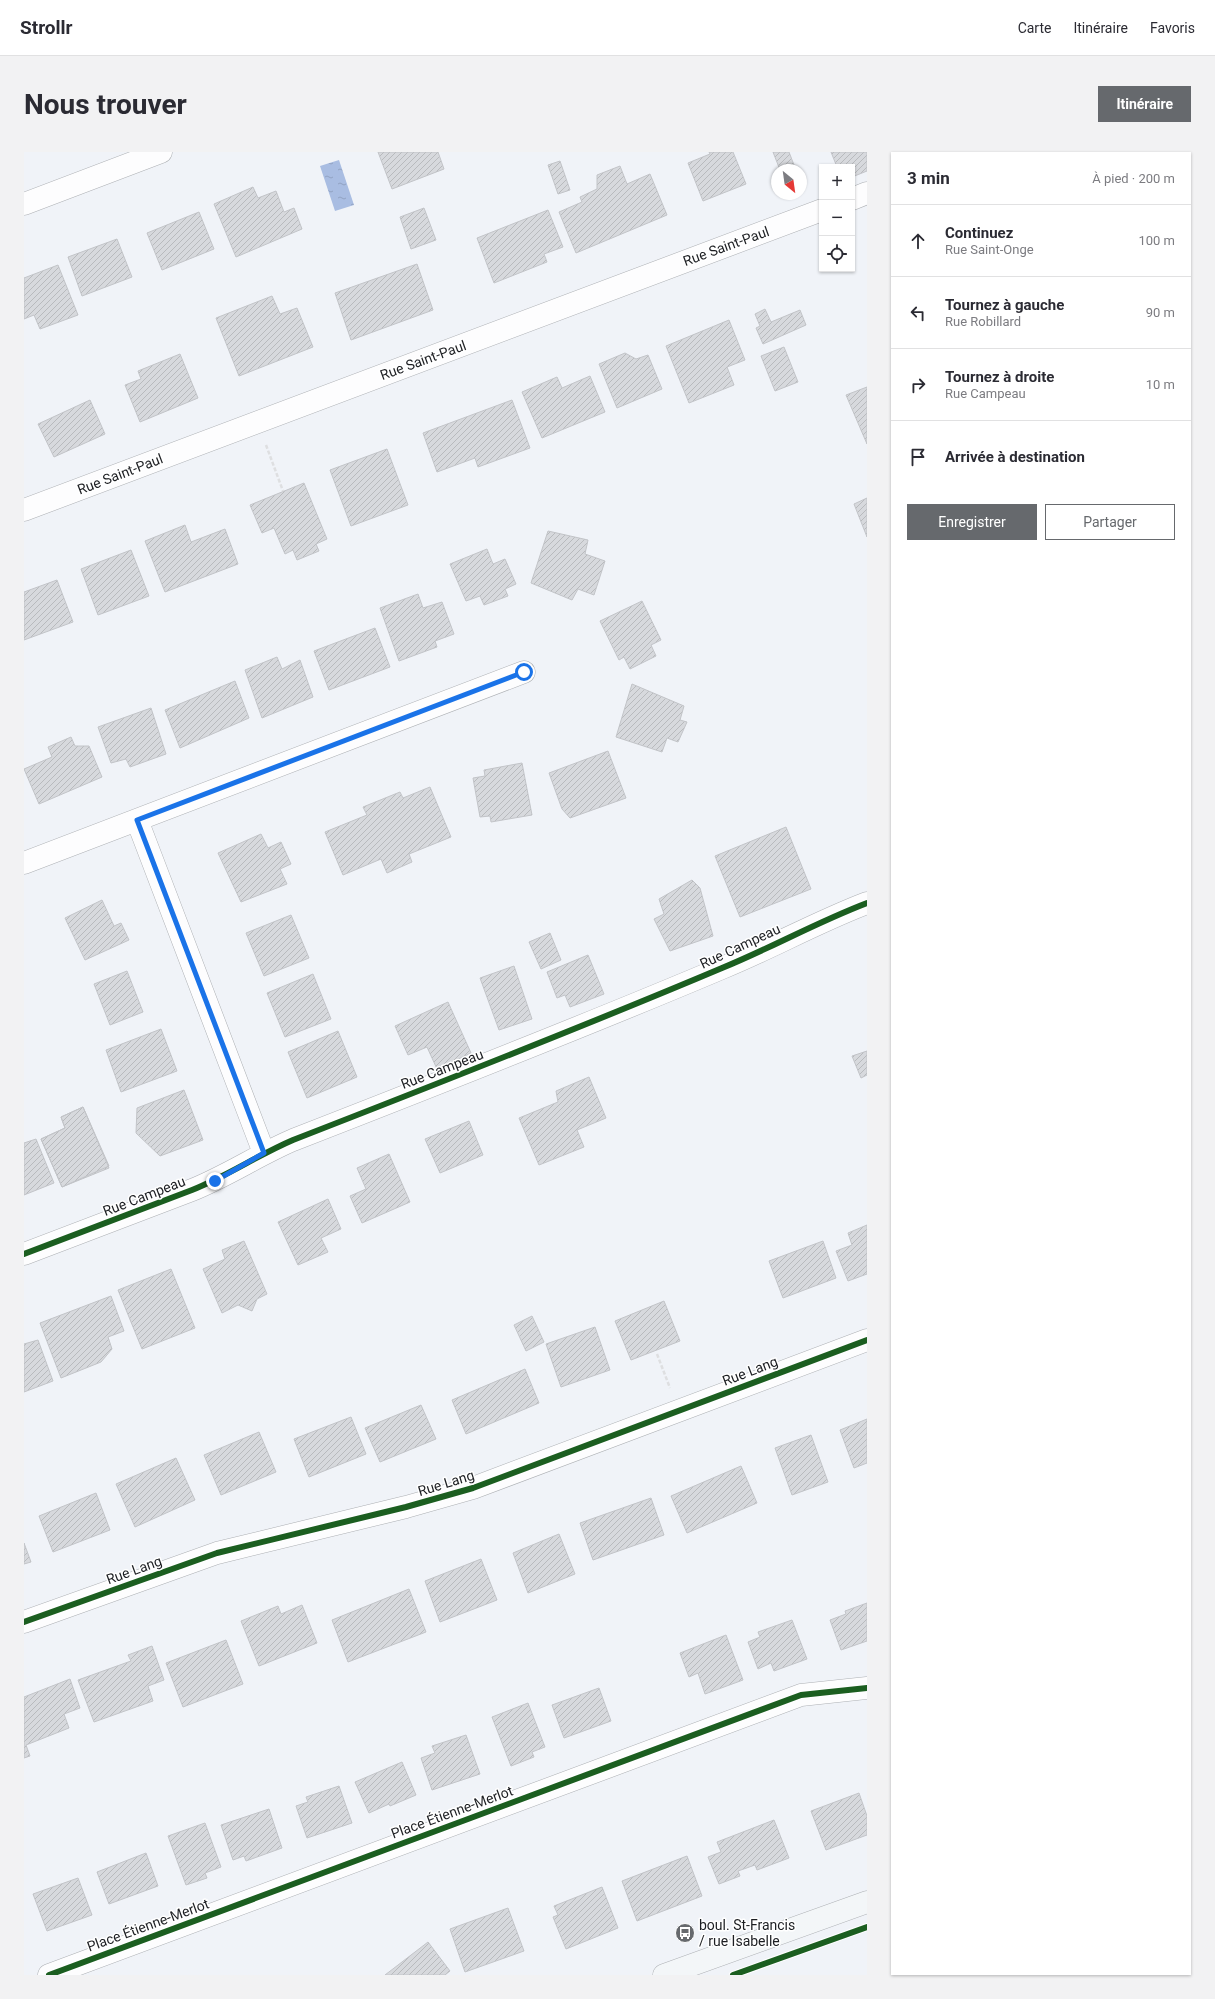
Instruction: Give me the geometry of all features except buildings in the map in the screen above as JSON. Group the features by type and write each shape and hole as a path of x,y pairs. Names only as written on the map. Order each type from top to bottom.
{"street":[{"path":"24,204 161,152"},
{"path":"855,198 867,193"},
{"name":"Rue Saint-Paul","path":"24,510 819,211"},
{"path":"24,863 524,672"},
{"path":"137,820 264,1153"},
{"name":"Rue Campeau","path":"24,1254 215,1181 264,1153 572,1031 754,955 800,931 867,903"},
{"name":"Rue Lang","path":"24,1622 217,1553 451,1496 867,1340"},
{"name":"Place Étienne-Merlot","path":"49,1975 801,1695 867,1688"},
{"path":"664,1975 867,1902"}],"path":[{"path":"257,422 283,491"},
{"path":"657,1354 680,1411"}],"water":[{"path":"339,160 354,205 335,211 320,166"}],"cycle path":[{"path":"24,1254 192,1190 293,1140 508,1056 669,990 867,903"},
{"path":"24,1622 217,1553 406,1507 473,1488 867,1340"},
{"path":"49,1975 801,1695 867,1688"},
{"path":"733,1975 867,1927"}],"place":[{"name":"boul. St-Francis / rue Isabelle","path":"685,1933"}],"route":[{"path":"215,1181 264,1153 137,820 524,672"}]}
